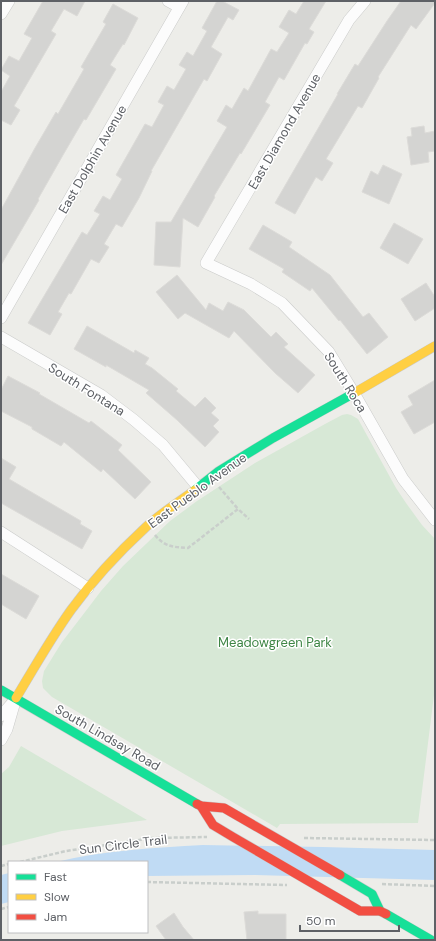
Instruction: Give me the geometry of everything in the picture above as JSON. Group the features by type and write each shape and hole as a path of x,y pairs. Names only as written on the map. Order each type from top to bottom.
{"main road":[{"name":"East Pueblo Avenue","path":"16,698 47,646 71,610 88,588 147,526 219,471 273,438 435,346"},
{"name":"South Lindsay Road","path":"1,690 201,806 224,808 357,885 372,894 380,911"},
{"name":"South Lindsay Road","path":"201,806 213,825 315,885 360,911 380,911 431,940"}],"street":[{"path":"1,14 8,1"},
{"path":"168,1 180,4"},
{"name":"East Diamond Avenue","path":"206,263 349,20 365,1"},
{"name":"East Dolphin Avenue","path":"1,318 180,4"},
{"name":"South Roca","path":"206,263 252,284 282,303 329,352 403,479 435,520"},
{"name":"South Fontana","path":"1,337 101,395 129,416 163,445 198,487"},
{"path":"1,532 88,588"},
{"name":"East Pueblo Avenue","path":"1,716 16,698"},
{"name":"East Pueblo Avenue","path":"1,740 7,729 16,698"}],"path":[{"path":"210,478 249,519"},
{"path":"147,526 161,542 168,545 188,548 238,509"},
{"name":"Sun Circle Trail","path":"24,861 66,851 152,838 204,837"},
{"path":"306,838 435,840"},
{"path":"148,882 283,884"},
{"path":"388,884 435,886"}],"green space":[{"name":"Meadowgreen Park","path":"347,414 358,419 396,488 422,525 435,539 435,687 418,823 280,824 277,828 52,697 43,688 42,681 44,671 62,642 101,591 123,566 170,521 197,501 255,463 325,424"},
{"path":"21,746 147,820 62,831 1,846 1,774 9,767"}],"water":[{"path":"203,845 435,850 435,880 255,875 148,876 148,861 60,861 111,852"},
{"path":"8,873 8,902 1,904 1,875"}],"building":[{"path":"43,1 85,1 77,16 64,9 51,31 56,34 14,106 20,110 11,125 1,120 1,92 10,76 1,70 9,56 19,61 32,38 24,34"},
{"path":"217,1 222,1 239,10 233,20 228,17 211,47 222,54 207,81 204,79 151,171 139,198 122,227 116,224 104,244 109,247 99,263 91,259 71,294 69,293 58,312 62,314 50,335 28,323 82,232 87,235 100,214 94,211 103,196 110,200 122,179 116,175 145,124 152,127 164,105 158,102 167,86 174,90 186,69 179,65 187,52 193,56 207,31 202,28"},
{"path":"304,1 326,1 309,29 314,32 307,44 305,43 284,80 279,77 265,102 270,105 214,196 215,197 198,227 183,218 180,267 154,265 156,222 171,222 227,127 217,121 226,105 232,109 244,88 248,91 271,49 277,52 289,33 279,27 289,10 296,14"},
{"path":"401,1 435,1 435,3 416,29 411,25 378,77 379,78 362,108 358,106 326,159 333,163 322,181 316,177 295,214 275,203 355,64 358,66"},
{"path":"113,4 138,18 124,45 123,44 110,65 116,69 86,120 84,119 1,265 1,210 56,112 58,114 84,69 81,67 106,24 103,22"},
{"path":"424,126 425,133 435,131 435,151 428,152 429,162 411,165 407,137 412,136 411,128"},
{"path":"383,165 402,174 389,204 362,192 371,171 378,175"},
{"path":"394,223 423,239 408,264 380,248"},
{"path":"263,225 292,242 289,247 330,275 363,317 369,313 388,337 367,354 312,288 310,291 282,272 284,269 249,249"},
{"path":"177,275 206,310 209,303 223,311 228,302 244,310 271,337 276,332 288,344 284,347 315,375 298,393 275,373 234,331 229,338 185,313 178,319 156,292"},
{"path":"426,283 435,297 435,308 415,321 401,299"},
{"path":"87,326 134,353 135,350 149,358 145,364 178,389 176,391 195,407 205,397 216,408 211,413 219,420 213,426 219,432 205,447 146,393 149,390 106,365 106,367 74,349"},
{"path":"8,376 40,393 39,394 89,423 91,421 122,445 118,450 151,482 135,499 103,469 101,472 64,442 61,446 32,429 32,427 1,411 1,390"},
{"path":"435,380 435,422 414,434 401,412 413,405 408,396"},
{"path":"1,458 16,467 9,479 81,521 80,524 92,531 82,549 1,503"},
{"path":"1,574 39,596 26,619 1,604"},
{"path":"258,911 258,914 286,914 286,940 247,940 244,912"},
{"path":"174,913 194,940 166,940 156,926"}],"traffic: fast":[{"path":"195,490 219,471 273,438 356,392"},
{"path":"1,690 197,804"},
{"path":"340,875 372,894 380,911"},
{"path":"386,914 431,940"}],"traffic: slow":[{"path":"356,392 435,346"},
{"path":"16,698 64,621 79,599 97,577 146,527 195,490"}],"traffic: jam":[{"path":"197,804 201,806 224,808 340,875"},
{"path":"201,806 213,825 233,837 360,911 380,911 386,914"}]}
